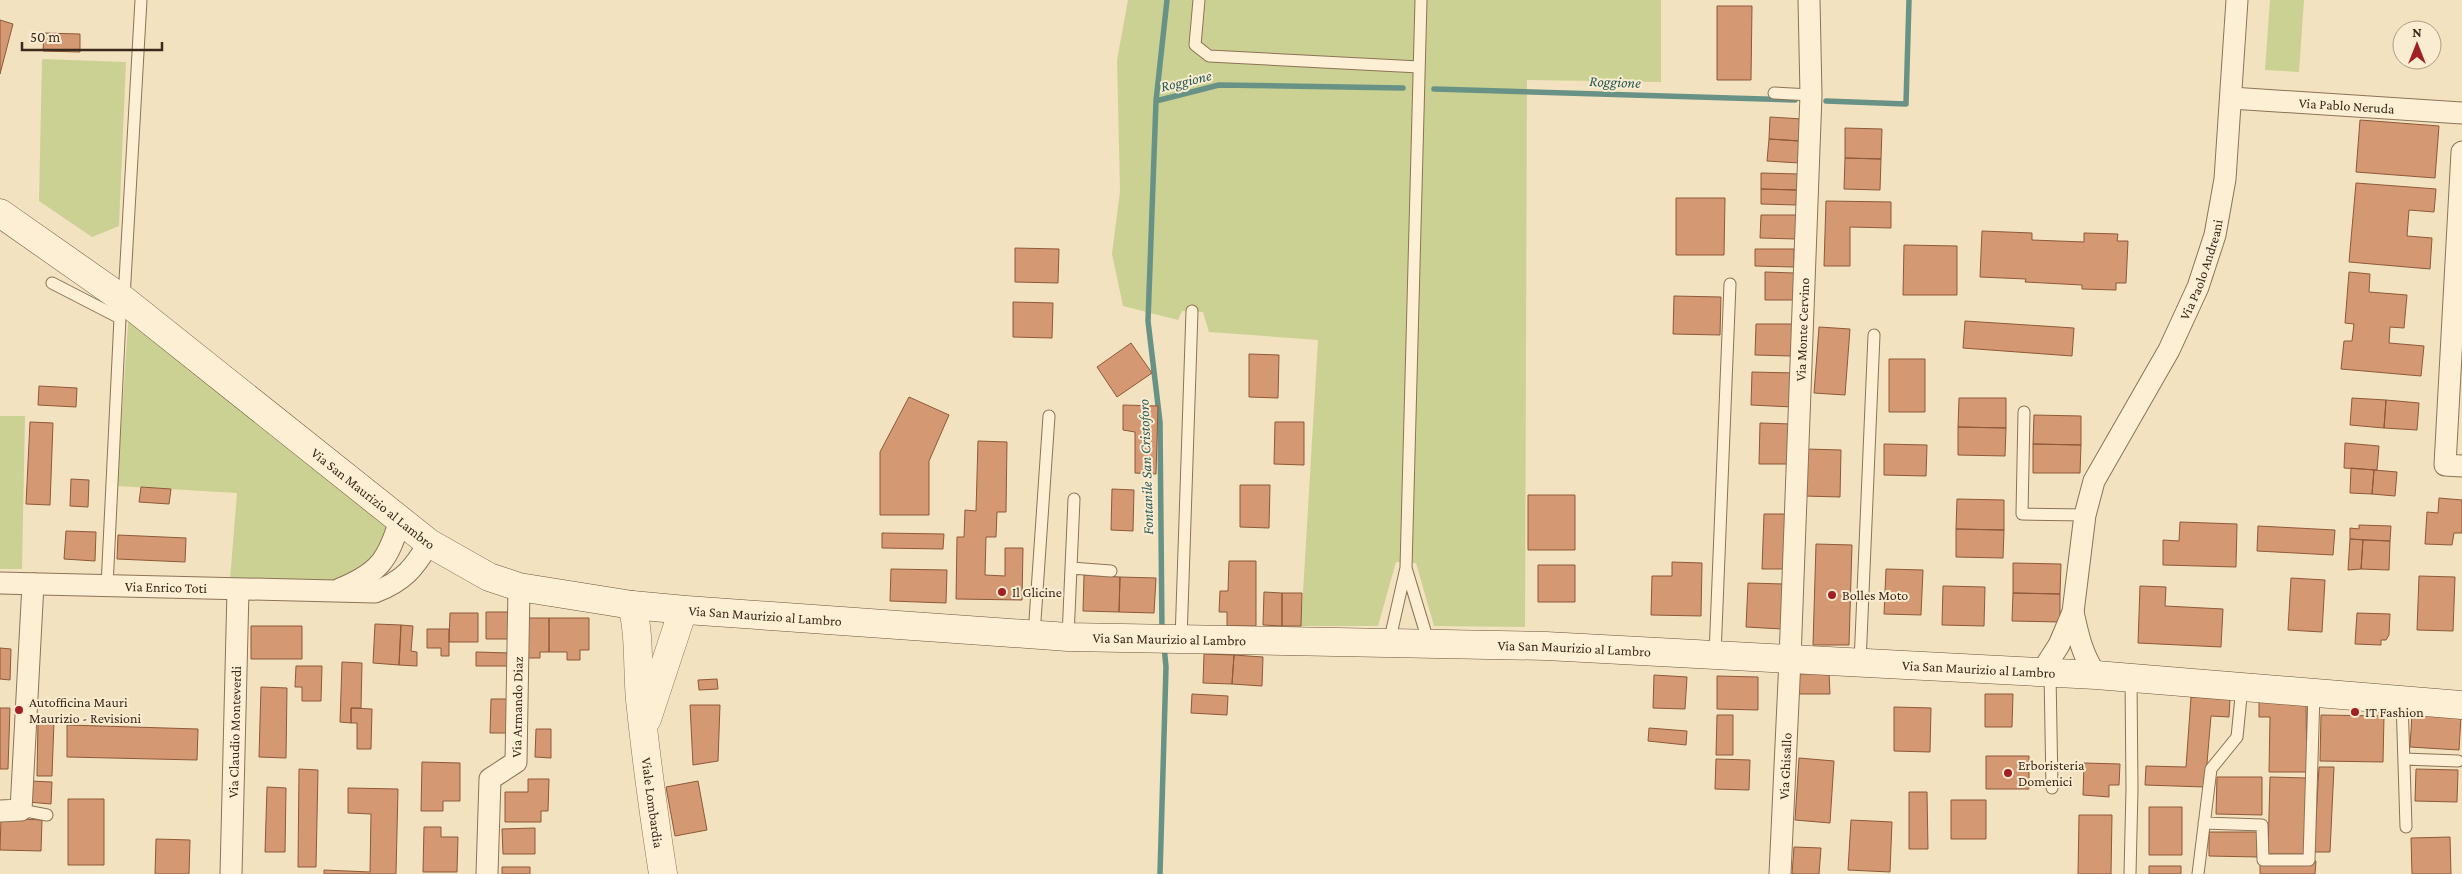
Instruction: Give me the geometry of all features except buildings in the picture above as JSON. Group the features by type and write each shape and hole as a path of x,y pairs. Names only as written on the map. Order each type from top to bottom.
{"main road":[{"name":"Via San Maurizio al Lambro","path":"0,213 124,300 429,543 489,577 519,587 632,605 683,610 1034,635 1564,647 2132,678 2462,705"},
{"name":"Viale Lombardia","path":"632,605 637,626 647,771 663,874"},
{"name":"Viale Lombardia","path":"643,732 683,610"}],"street":[{"name":"Via Monte Cervino","path":"1790,659 1811,95 1809,0"},
{"name":"Via Paolo Andreani","path":"2046,673 2073,612 2085,515 2094,481 2169,350 2198,287 2215,235 2225,179 2237,0"},
{"name":"Via Pablo Neruda","path":"2231,98 2462,113"},
{"path":"2462,152 2445,465 2462,466"},
{"name":"Via Enrico Toti","path":"333,592 363,579 385,560 400,520"},
{"name":"Via Enrico Toti","path":"0,584 375,592 396,584 416,565 429,543"},
{"path":"10,810 33,584"},
{"name":"Via Armando Diaz","path":"487,874 490,779 516,762 519,587"},
{"name":"Via Claudio Monteverdi","path":"231,874 238,590"},
{"name":"Via Paolo Andreani","path":"2073,612 2080,646 2096,676"},
{"name":"Via Ghisallo","path":"1780,874 1790,659"}],"lane":[{"path":"124,300 141,0"},
{"path":"1199,0 1195,45 1209,56 1419,67"},
{"path":"1389,643 1406,568 1420,0"},
{"path":"1774,93 1811,95"},
{"path":"52,283 120,318 107,586"},
{"path":"1715,655 1730,284"},
{"path":"1168,639 1192,311"},
{"path":"1860,663 1874,335"},
{"path":"2024,412 2022,514 2085,515"},
{"path":"1034,635 1049,416"},
{"path":"1068,637 1074,499"},
{"path":"1071,568 1111,571"},
{"path":"1406,568 1429,644"},
{"path":"2046,673 2052,788"},
{"path":"2130,874 2132,678"},
{"path":"2198,874 2211,769 2237,737 2242,687"},
{"path":"2204,823 2262,825 2263,860 2309,860 2314,693"},
{"path":"2402,700 2406,827"},
{"path":"2404,759 2458,761"},
{"path":"10,810 46,816"}],"green space":[{"path":"1128,0 1661,0 1661,82 1527,80 1525,627 1434,626 1416,563 1396,562 1378,626 1301,626 1318,340 1209,332 1203,312 1182,311 1178,320 1123,306 1112,254 1120,191 1117,60"},
{"path":"2270,0 2304,0 2299,72 2265,70"},
{"path":"42,59 126,62 119,226 92,237 39,201"},
{"path":"129,310 387,516 389,533 382,556 347,581 230,580 237,493 117,486"},
{"path":"0,416 25,416 22,569 0,569"}],"waterway":[{"name":"Fontanile San Cristoforo","path":"1162,632 1160,422 1148,321 1156,101 1167,0"},
{"path":"1826,101 1906,104 1909,0"},
{"name":"Roggione","path":"1156,101 1219,85 1403,88"},
{"name":"Roggione","path":"1434,89 1795,100"},
{"name":"Fontanile San Cristoforo","path":"1160,874 1166,667 1164,646"}],"place":[{"name":"Il Glicine","path":"1002,592"},
{"name":"Bolles Moto","path":"1832,595"},
{"name":"Autofficina Mauri Maurizio - Revisioni","path":"19,710"},
{"name":"IT Fashion","path":"2355,712"},
{"name":"Erboristeria Domenici","path":"2008,773"}]}
